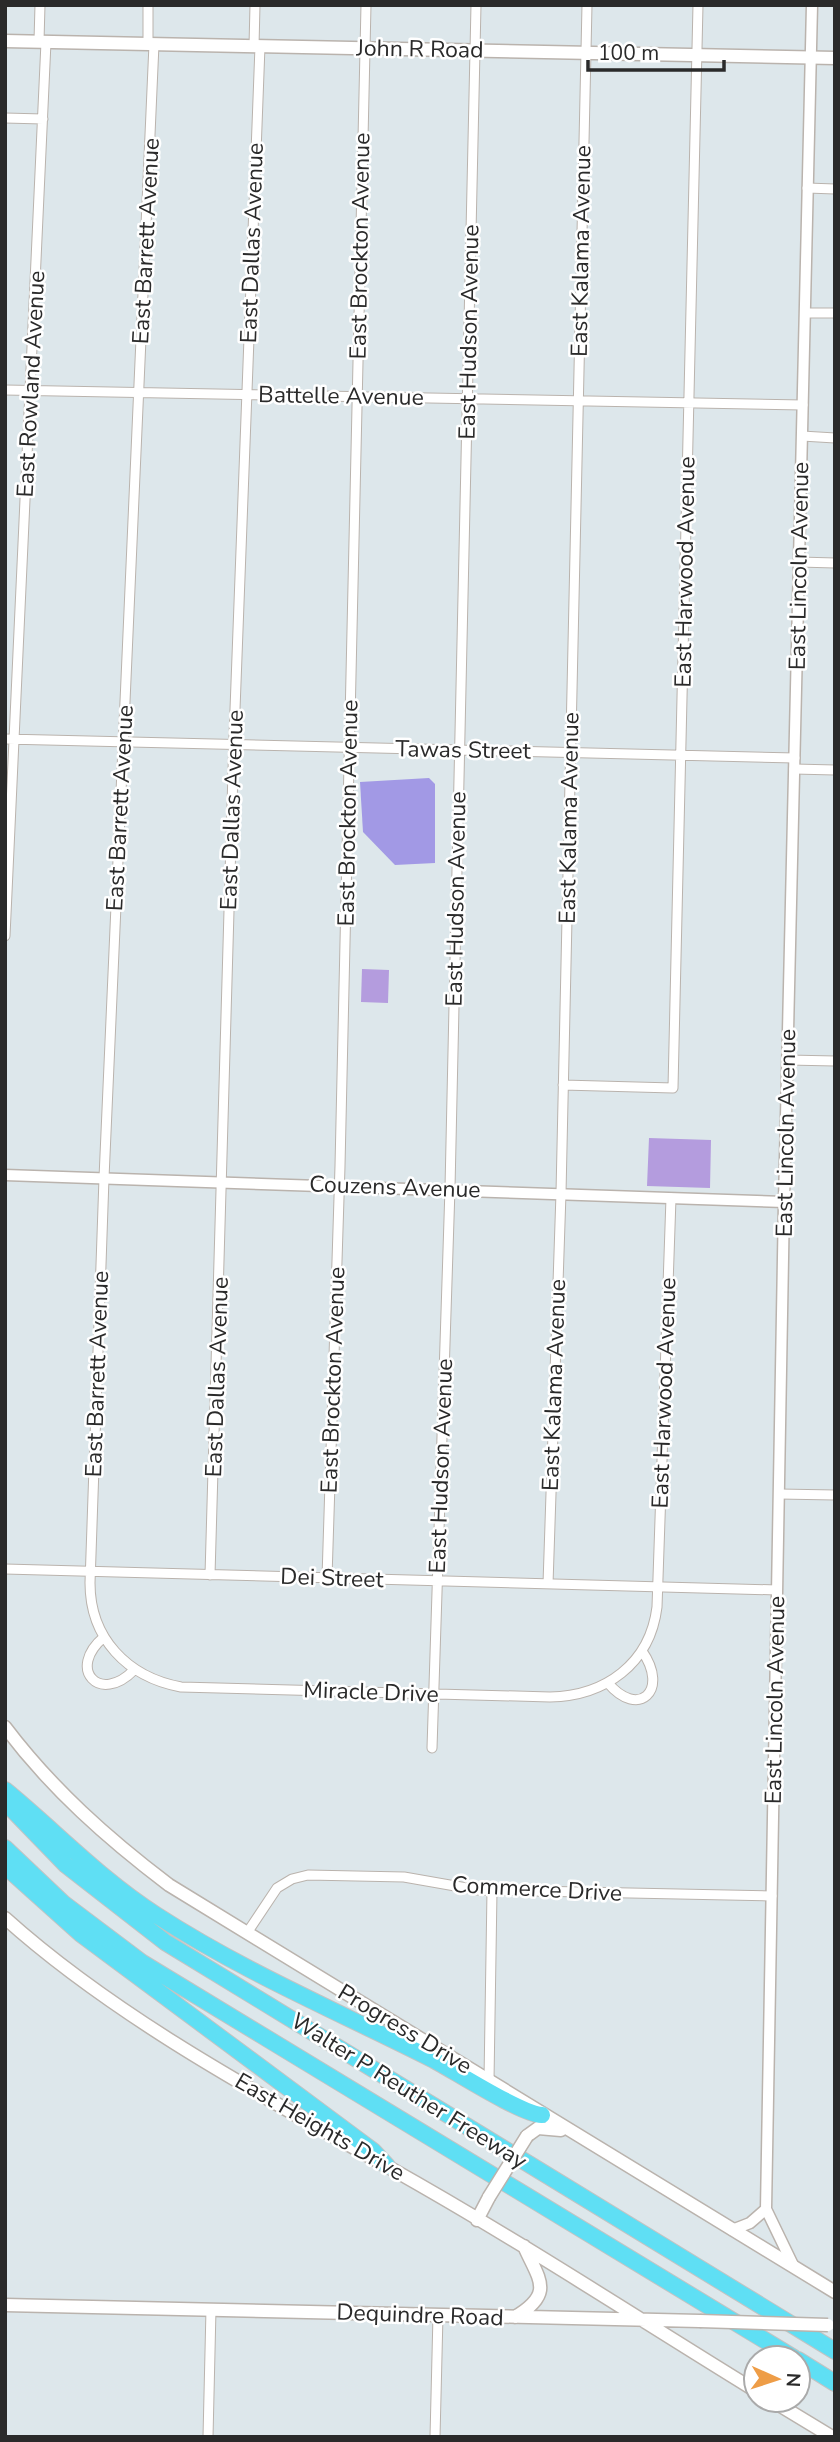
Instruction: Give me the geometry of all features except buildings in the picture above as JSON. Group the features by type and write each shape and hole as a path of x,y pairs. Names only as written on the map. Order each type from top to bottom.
{"highway":[{"path":"5,1790 78,1857 156,1915 256,1971 477,2082 530,2114 541,2115"},
{"name":"Walter P Reuther Freeway","path":"5,1802 66,1865 166,1942 835,2351"},
{"name":"Walter P Reuther Freeway","path":"5,1848 64,1904 141,1962 771,2344"},
{"path":"5,1866 81,1934 373,2151 387,2166"},
{"name":"Walter P Reuther Freeway","path":"812,2369 835,2383"}],"main road":[{"name":"John R Road","path":"5,41 835,58"},
{"name":"Progress Drive","path":"5,1727 59,1790 117,1845 169,1885 489,2080 568,2132 835,2292"},
{"name":"East Heights Drive","path":"5,1918 101,1994 369,2158 523,2245 742,2382"},
{"path":"477,2220 527,2136 543,2128 568,2132"},
{"path":"515,2317 535,2304 540,2294 539,2277 523,2245"},
{"name":"Dequindre Road","path":"5,2305 831,2325"},
{"path":"794,2414 832,2437"}],"street":[{"name":"East Rowland Avenue","path":"5,936 10,739 43,119 40,5"},
{"name":"East Barrett Avenue","path":"90,1572 104,1178 139,393 151,43 148,5"},
{"name":"East Dallas Avenue","path":"210,1574 257,46 255,5"},
{"name":"East Brockton Avenue","path":"327,1578 340,1185 366,5"},
{"name":"East Hudson Avenue","path":"432,1748 450,1188 476,5"},
{"name":"East Kalama Avenue","path":"548,1584 561,1193 587,5"},
{"name":"East Harwood Avenue","path":"563,1085 673,1088 698,5"},
{"name":"East Lincoln Avenue","path":"795,2268 766,2209 784,1202 811,5"},
{"path":"5,118 43,119"},
{"path":"807,188 835,189"},
{"path":"805,313 835,313"},
{"name":"Battelle Avenue","path":"5,390 803,405"},
{"path":"802,436 835,438"},
{"path":"799,562 835,563"},
{"name":"Tawas Street","path":"10,739 681,755 835,770"},
{"path":"788,1059 835,1061"},
{"name":"Couzens Avenue","path":"5,1175 450,1188 784,1202"},
{"name":"East Harwood Avenue","path":"658,1587 671,1198"},
{"path":"779,1494 835,1495"},
{"name":"Dei Street","path":"5,1569 777,1590"},
{"name":"Miracle Drive","path":"90,1572 92,1608 104,1637 115,1654 134,1670 160,1683 181,1687 434,1694 562,1697 588,1692 608,1683 625,1670 642,1651 654,1623 658,1587"},
{"path":"104,1637 87,1659 87,1672 94,1681 103,1686 113,1685 134,1670"},
{"path":"608,1683 627,1699 638,1699 650,1692 655,1680 654,1672 642,1651"},
{"name":"Commerce Drive","path":"247,1933 277,1888 292,1879 308,1875 404,1877 457,1888 492,1891 772,1896"},
{"path":"489,2080 492,1891"},
{"path":"732,2230 750,2223 766,2209"},
{"path":"208,2437 211,2309"},
{"path":"435,2437 438,2315"}],"shaded area":[{"path":"429,778 435,784 435,863 395,865 363,832 360,782"},
{"path":"362,969 389,970 388,1003 361,1002"},
{"path":"649,1138 711,1140 710,1188 647,1186"}]}
